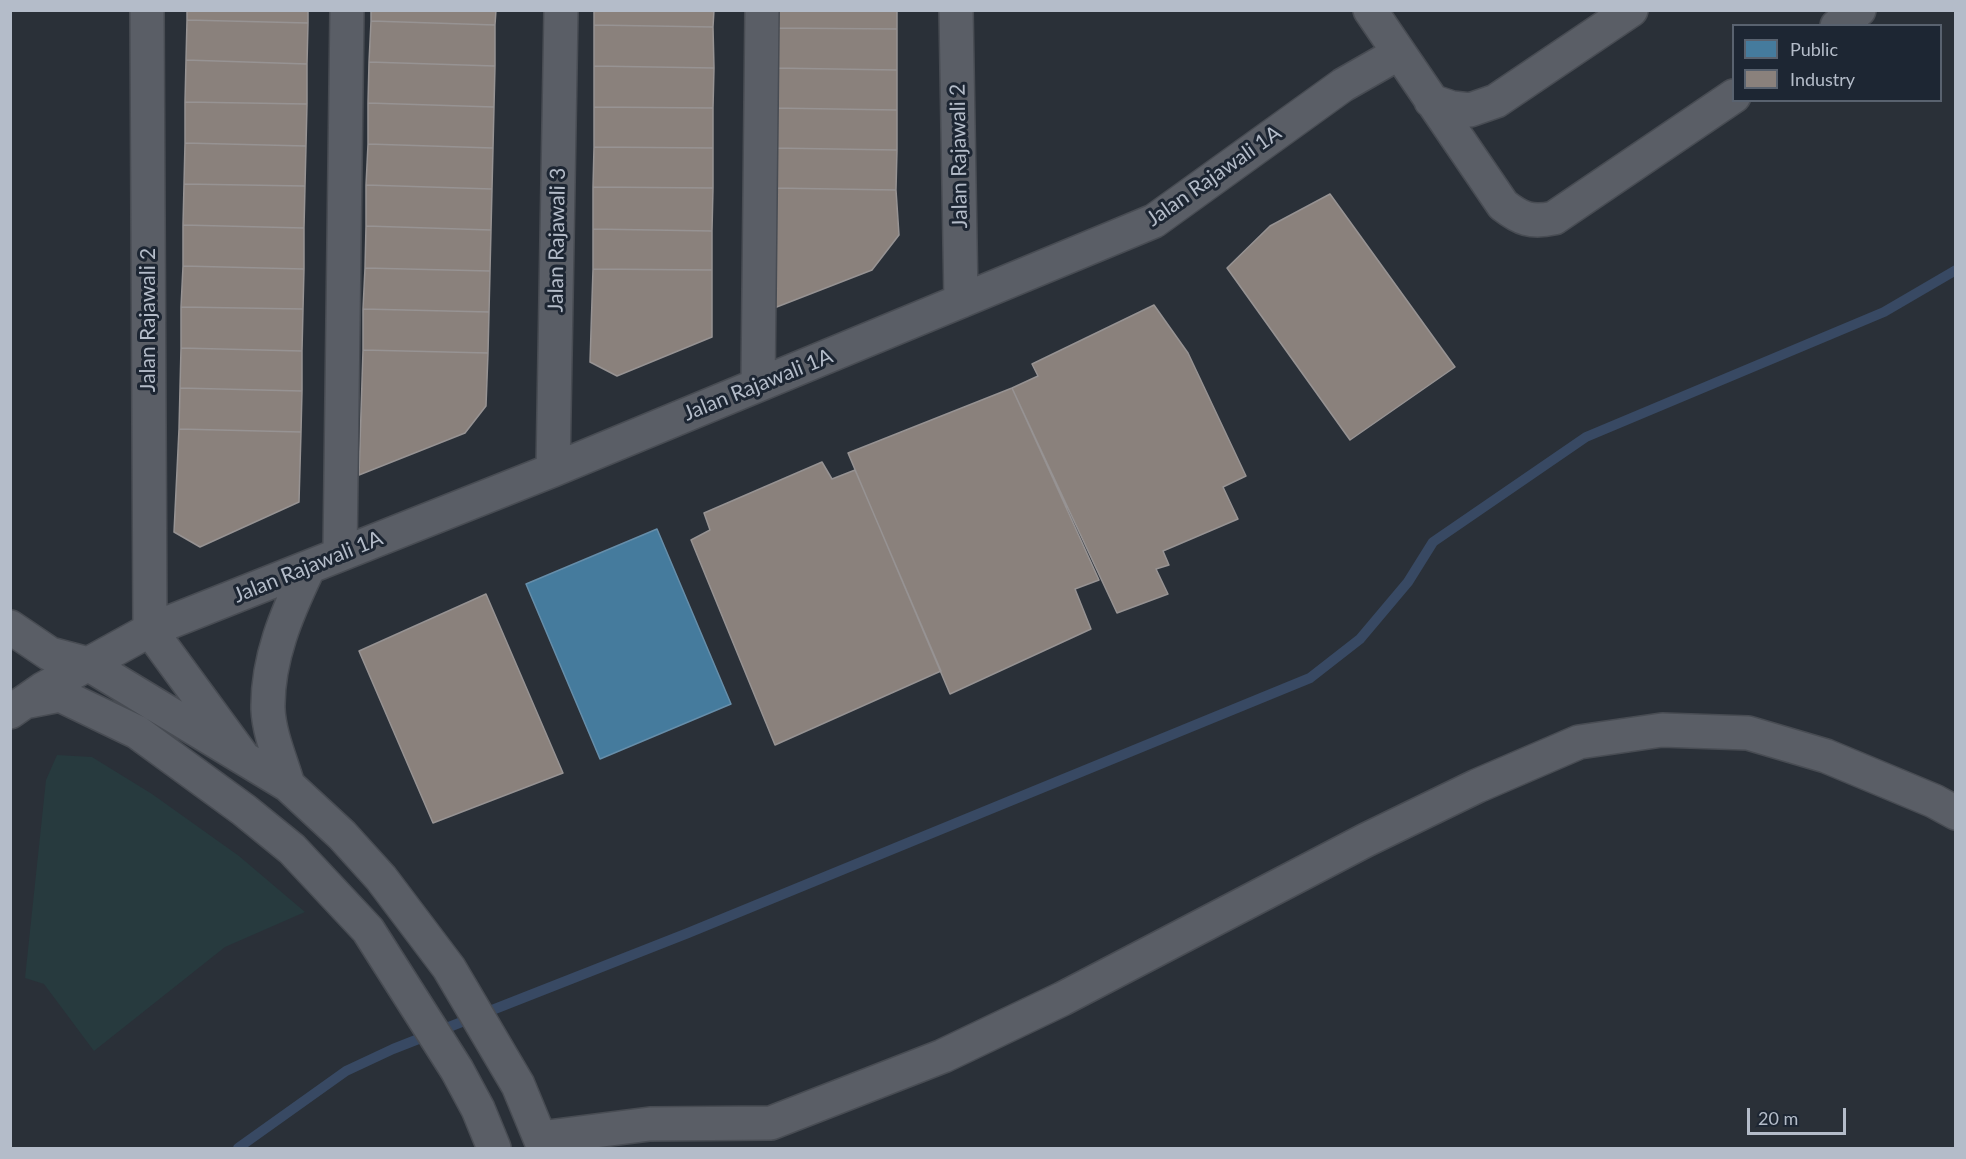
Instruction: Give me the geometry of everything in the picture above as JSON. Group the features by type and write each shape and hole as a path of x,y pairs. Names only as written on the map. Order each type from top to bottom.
{"street":[{"name":"Jalan Rajawali 2","path":"147,10 150,630"},
{"path":"340,553 347,10"},
{"name":"Jalan Rajawali 3","path":"553,470 561,10"},
{"path":"758,385 762,10"},
{"name":"Jalan Rajawali 2","path":"956,10 961,301"},
{"path":"1370,10 1503,205 1520,218 1536,222 1554,218 1732,97"},
{"path":"1431,100 1452,108 1470,110 1496,101 1631,10"},
{"path":"1840,24 1859,10"},
{"name":"Jalan Rajawali 1A","path":"17,707 150,630 553,470 1154,221 1343,85 1399,53"},
{"path":"288,784 268,710 273,666 283,623 308,569"},
{"path":"10,627 50,654 88,664 288,784 342,834 381,878 449,968 518,1084 542,1143 650,1124 771,1123 943,1056 1062,999 1366,840 1477,786 1579,742 1662,730 1748,733 1826,756 1935,801 1956,813"},
{"path":"150,630 243,757"},
{"path":"17,707 60,695 90,707 137,732 244,810 292,849 368,930 407,987 478,1109 494,1149"}],"green space":[{"path":"57,755 92,757 152,794 239,856 305,912 225,947 94,1051 44,984 25,978 46,780"}],"building: Public":[{"path":"657,529 731,704 600,759 526,584"}],"building: Industry":[{"path":"187,10 308,10 308,23 187,20"},
{"path":"371,10 496,10 495,25 371,21"},
{"path":"594,10 714,10 713,27 594,25"},
{"path":"774,10 897,10 897,29 774,28"},
{"path":"187,20 308,23 307,64 186,60"},
{"path":"371,21 495,25 495,66 369,62"},
{"path":"594,25 713,27 714,68 594,66"},
{"path":"774,28 897,29 897,70 774,68"},
{"path":"186,60 307,64 307,104 185,102"},
{"path":"369,62 495,66 494,107 368,103"},
{"path":"594,66 714,68 713,108 594,107"},
{"path":"774,68 897,70 897,110 773,108"},
{"path":"185,102 307,104 306,146 185,143"},
{"path":"368,103 494,107 493,148 368,144"},
{"path":"594,107 713,108 713,148 594,147"},
{"path":"773,108 897,110 897,150 773,148"},
{"path":"185,143 306,146 305,186 184,184"},
{"path":"368,144 493,148 492,189 366,185"},
{"path":"594,147 713,148 713,188 593,187"},
{"path":"773,148 897,150 896,190 773,188"},
{"path":"184,184 305,186 304,228 183,225"},
{"path":"366,185 492,189 491,230 366,226"},
{"path":"593,187 713,188 712,231 593,229"},
{"path":"773,188 896,190 899,235 872,270 769,310"},
{"path":"1330,194 1455,367 1350,440 1227,268 1270,226"},
{"path":"183,225 304,228 304,269 183,266"},
{"path":"366,226 491,230 490,271 365,268"},
{"path":"593,229 712,231 712,270 593,269"},
{"path":"183,266 304,269 303,309 181,307"},
{"path":"365,268 490,271 489,312 363,309"},
{"path":"593,269 712,270 712,337 617,376 590,362"},
{"path":"1154,305 1188,353 1246,476 1223,487 1238,519 1163,551 1169,565 1156,569 1168,594 1117,613 1012,388 1038,376 1032,364"},
{"path":"181,307 303,309 302,351 181,348"},
{"path":"363,309 489,312 488,353 363,350"},
{"path":"181,348 302,351 302,391 180,388"},
{"path":"363,350 488,353 486,406 465,433 359,475"},
{"path":"180,388 302,391 301,432 179,429"},
{"path":"1012,388 1099,580 1075,589 1091,629 950,694 848,453"},
{"path":"179,429 301,432 299,502 200,547 174,532"},
{"path":"822,462 832,479 855,470 941,671 775,745 691,540 710,530 704,513"},
{"path":"486,594 563,773 433,823 359,651"}],"waterway":[{"path":"238,1148 346,1071 393,1049 688,933 1310,678 1360,639 1408,582 1433,542 1586,437 1884,312 1956,270"}]}
